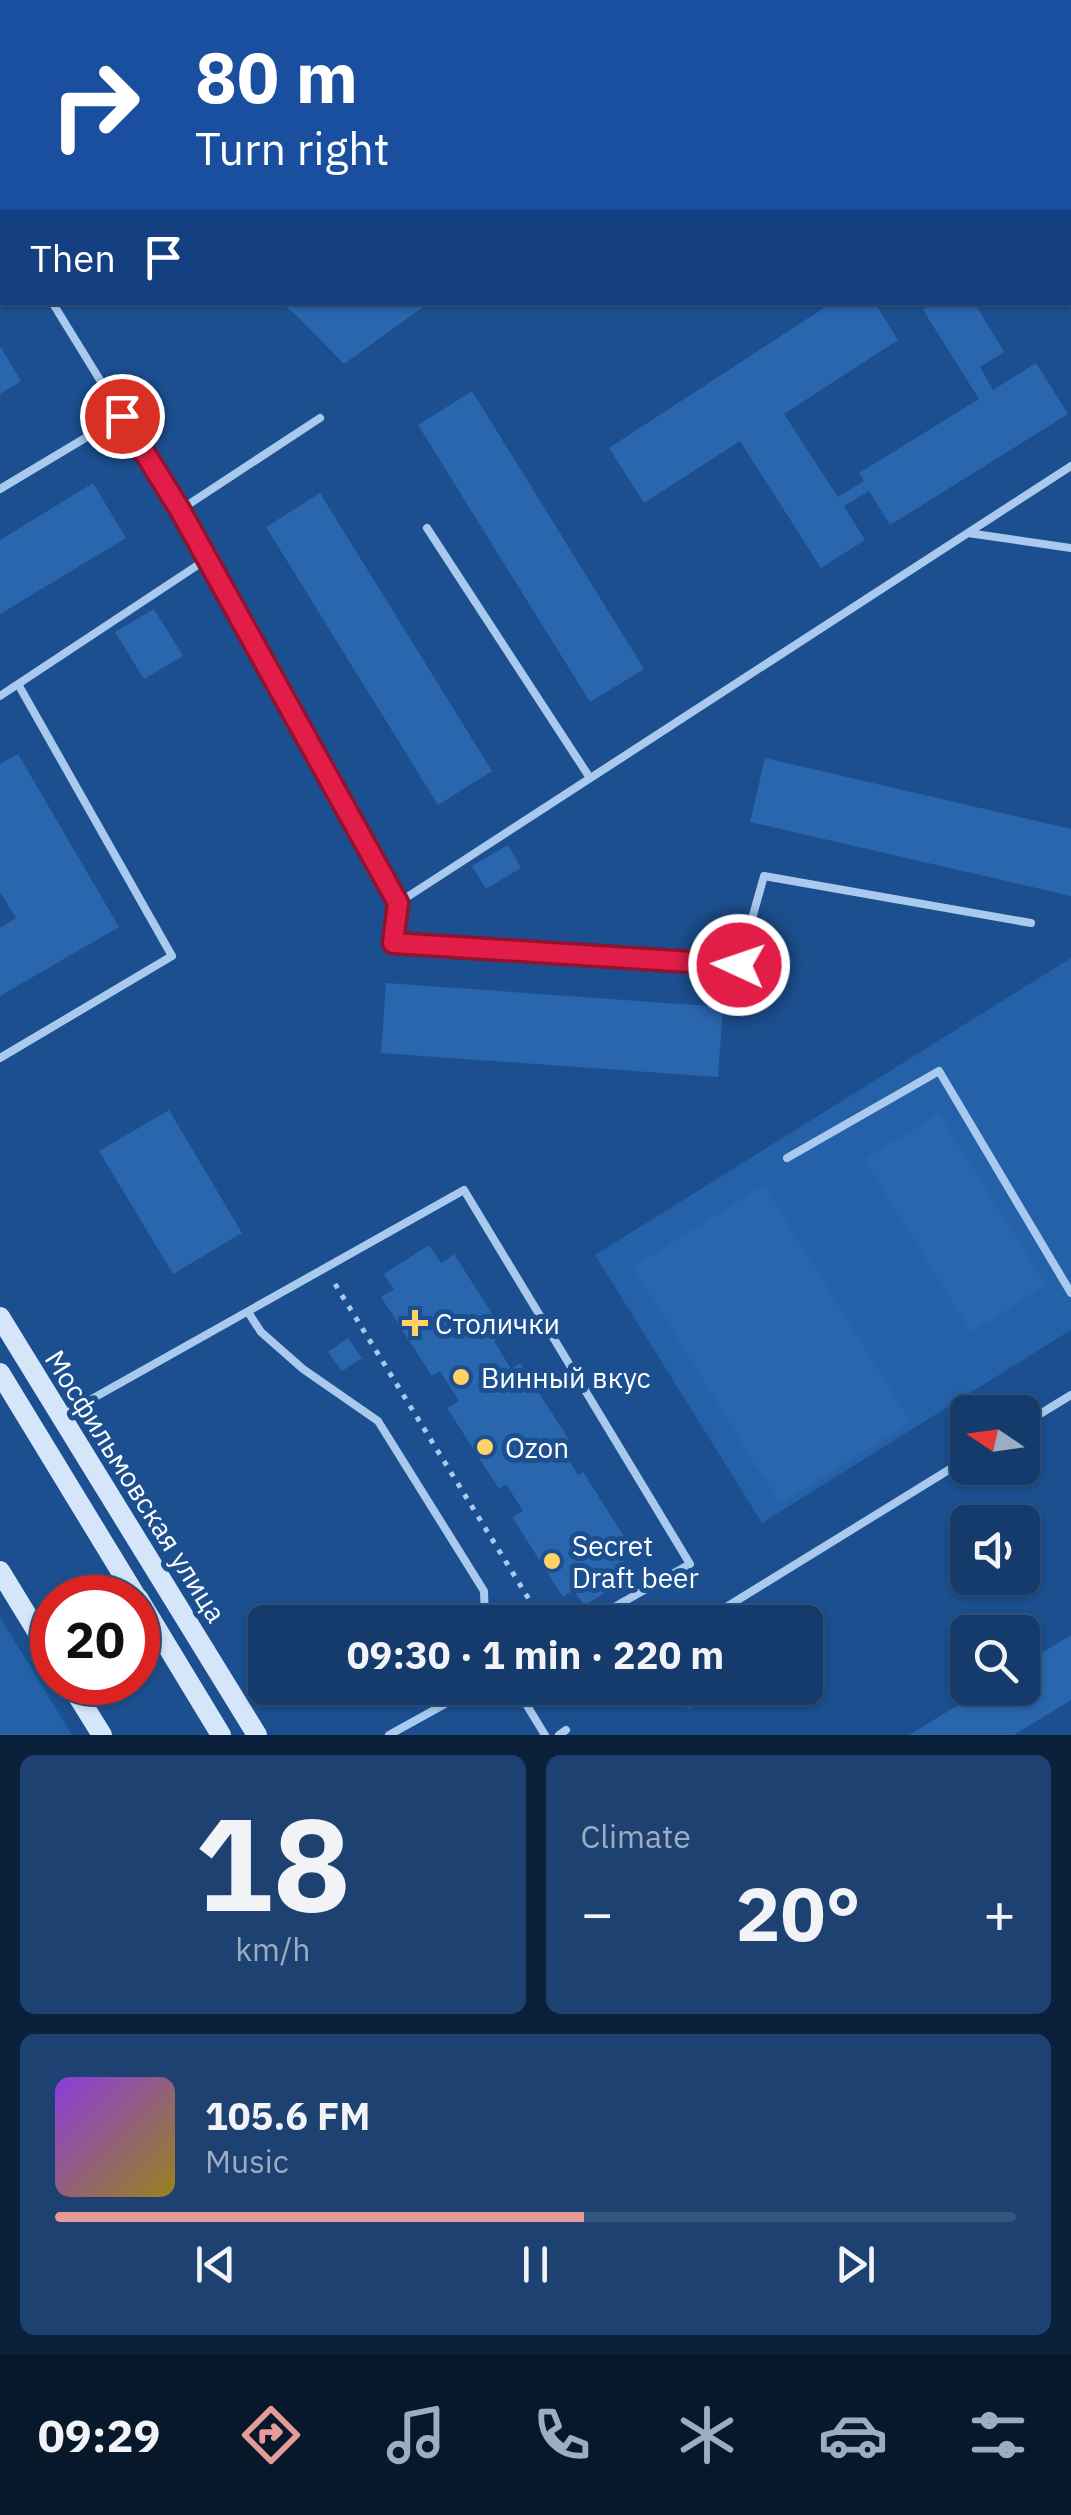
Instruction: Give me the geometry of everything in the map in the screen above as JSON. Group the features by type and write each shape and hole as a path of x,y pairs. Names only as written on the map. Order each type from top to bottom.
{"main road":[{"name":"Мосфильмовская улица","path":"0,1318 257,1735"},
{"name":"Мосфильмовская улица","path":"0,1374 123,1575"},
{"path":"0,1571 30,1620"},
{"name":"Мосфильмовская улица","path":"160,1636 221,1735"},
{"path":"83,1705 102,1735"}],"lane":[{"path":"54,305 180,510 398,903 393,943 739,965 764,876 1031,923"},
{"path":"0,489 122,416"},
{"path":"180,510 320,418"},
{"path":"398,903 1071,466"},
{"path":"427,528 590,778"},
{"path":"968,532 1071,548"},
{"path":"0,696 207,558"},
{"path":"0,1058 172,956 18,684"},
{"path":"787,1158 939,1071 1071,1293"},
{"path":"61,1416 464,1190 690,1564 618,1605"},
{"path":"248,1312 261,1332 303,1369 378,1421 484,1591 484,1605"},
{"path":"1040,1413 1071,1394"},
{"path":"730,1605 950,1469"},
{"path":"389,1735 443,1705"},
{"path":"527,1705 545,1735"}],"path":[{"path":"336,1286 533,1605"}],"shaded area":[{"path":"1071,958 1071,1330 967,1395 950,1395 950,1406 762,1523 595,1255"},
{"path":"0,1617 30,1666 30,1705 54,1705 72,1735 0,1735"}],"building":[{"path":"283,305 426,305 344,364"},
{"path":"828,305 876,305 898,340 784,414 838,497 864,481 859,473 979,399 923,310 930,305 976,305 1004,352 980,367 993,390 1036,363 1068,414 890,525 869,491 844,506 865,540 821,568 740,441 644,503 609,448"},
{"path":"0,346 21,381 0,394"},
{"path":"472,391 644,669 590,702 418,425"},
{"path":"93,483 126,538 0,614 0,540"},
{"path":"320,493 492,771 438,805 266,527"},
{"path":"154,609 183,656 144,679 115,632"},
{"path":"18,754 119,927 0,996 0,928 16,918 0,892 0,764"},
{"path":"765,758 1071,829 1071,896 750,822"},
{"path":"508,845 521,868 486,889 472,866"},
{"path":"386,983 723,1007 718,1077 381,1053"},
{"path":"169,1110 242,1233 173,1274 99,1151"},
{"path":"939,1113 1046,1285 971,1332 864,1160"},
{"path":"764,1185 911,1422 780,1504 633,1267"},
{"path":"429,1245 441,1263 454,1254 505,1334 494,1341 511,1369 520,1363 571,1443 562,1449 578,1475 583,1472 634,1552 623,1559 633,1575 586,1605 574,1590 563,1597 512,1517 523,1511 506,1484 499,1489 447,1408 459,1401 440,1371 432,1376 381,1297 394,1289 384,1274"},
{"path":"348,1338 362,1358 342,1371 328,1352"},
{"path":"1071,1635 1071,1700 1014,1735 909,1735 958,1705 1040,1705 1040,1654"}],"place":[{"name":"Столички","path":"415,1323"},
{"name":"Винный вкус","path":"461,1377"},
{"name":"Ozon","path":"485,1447"},
{"name":"Secret Draft beer","path":"552,1561"}],"route":[{"path":"122,416 180,510 398,903 393,943 739,965"}]}
